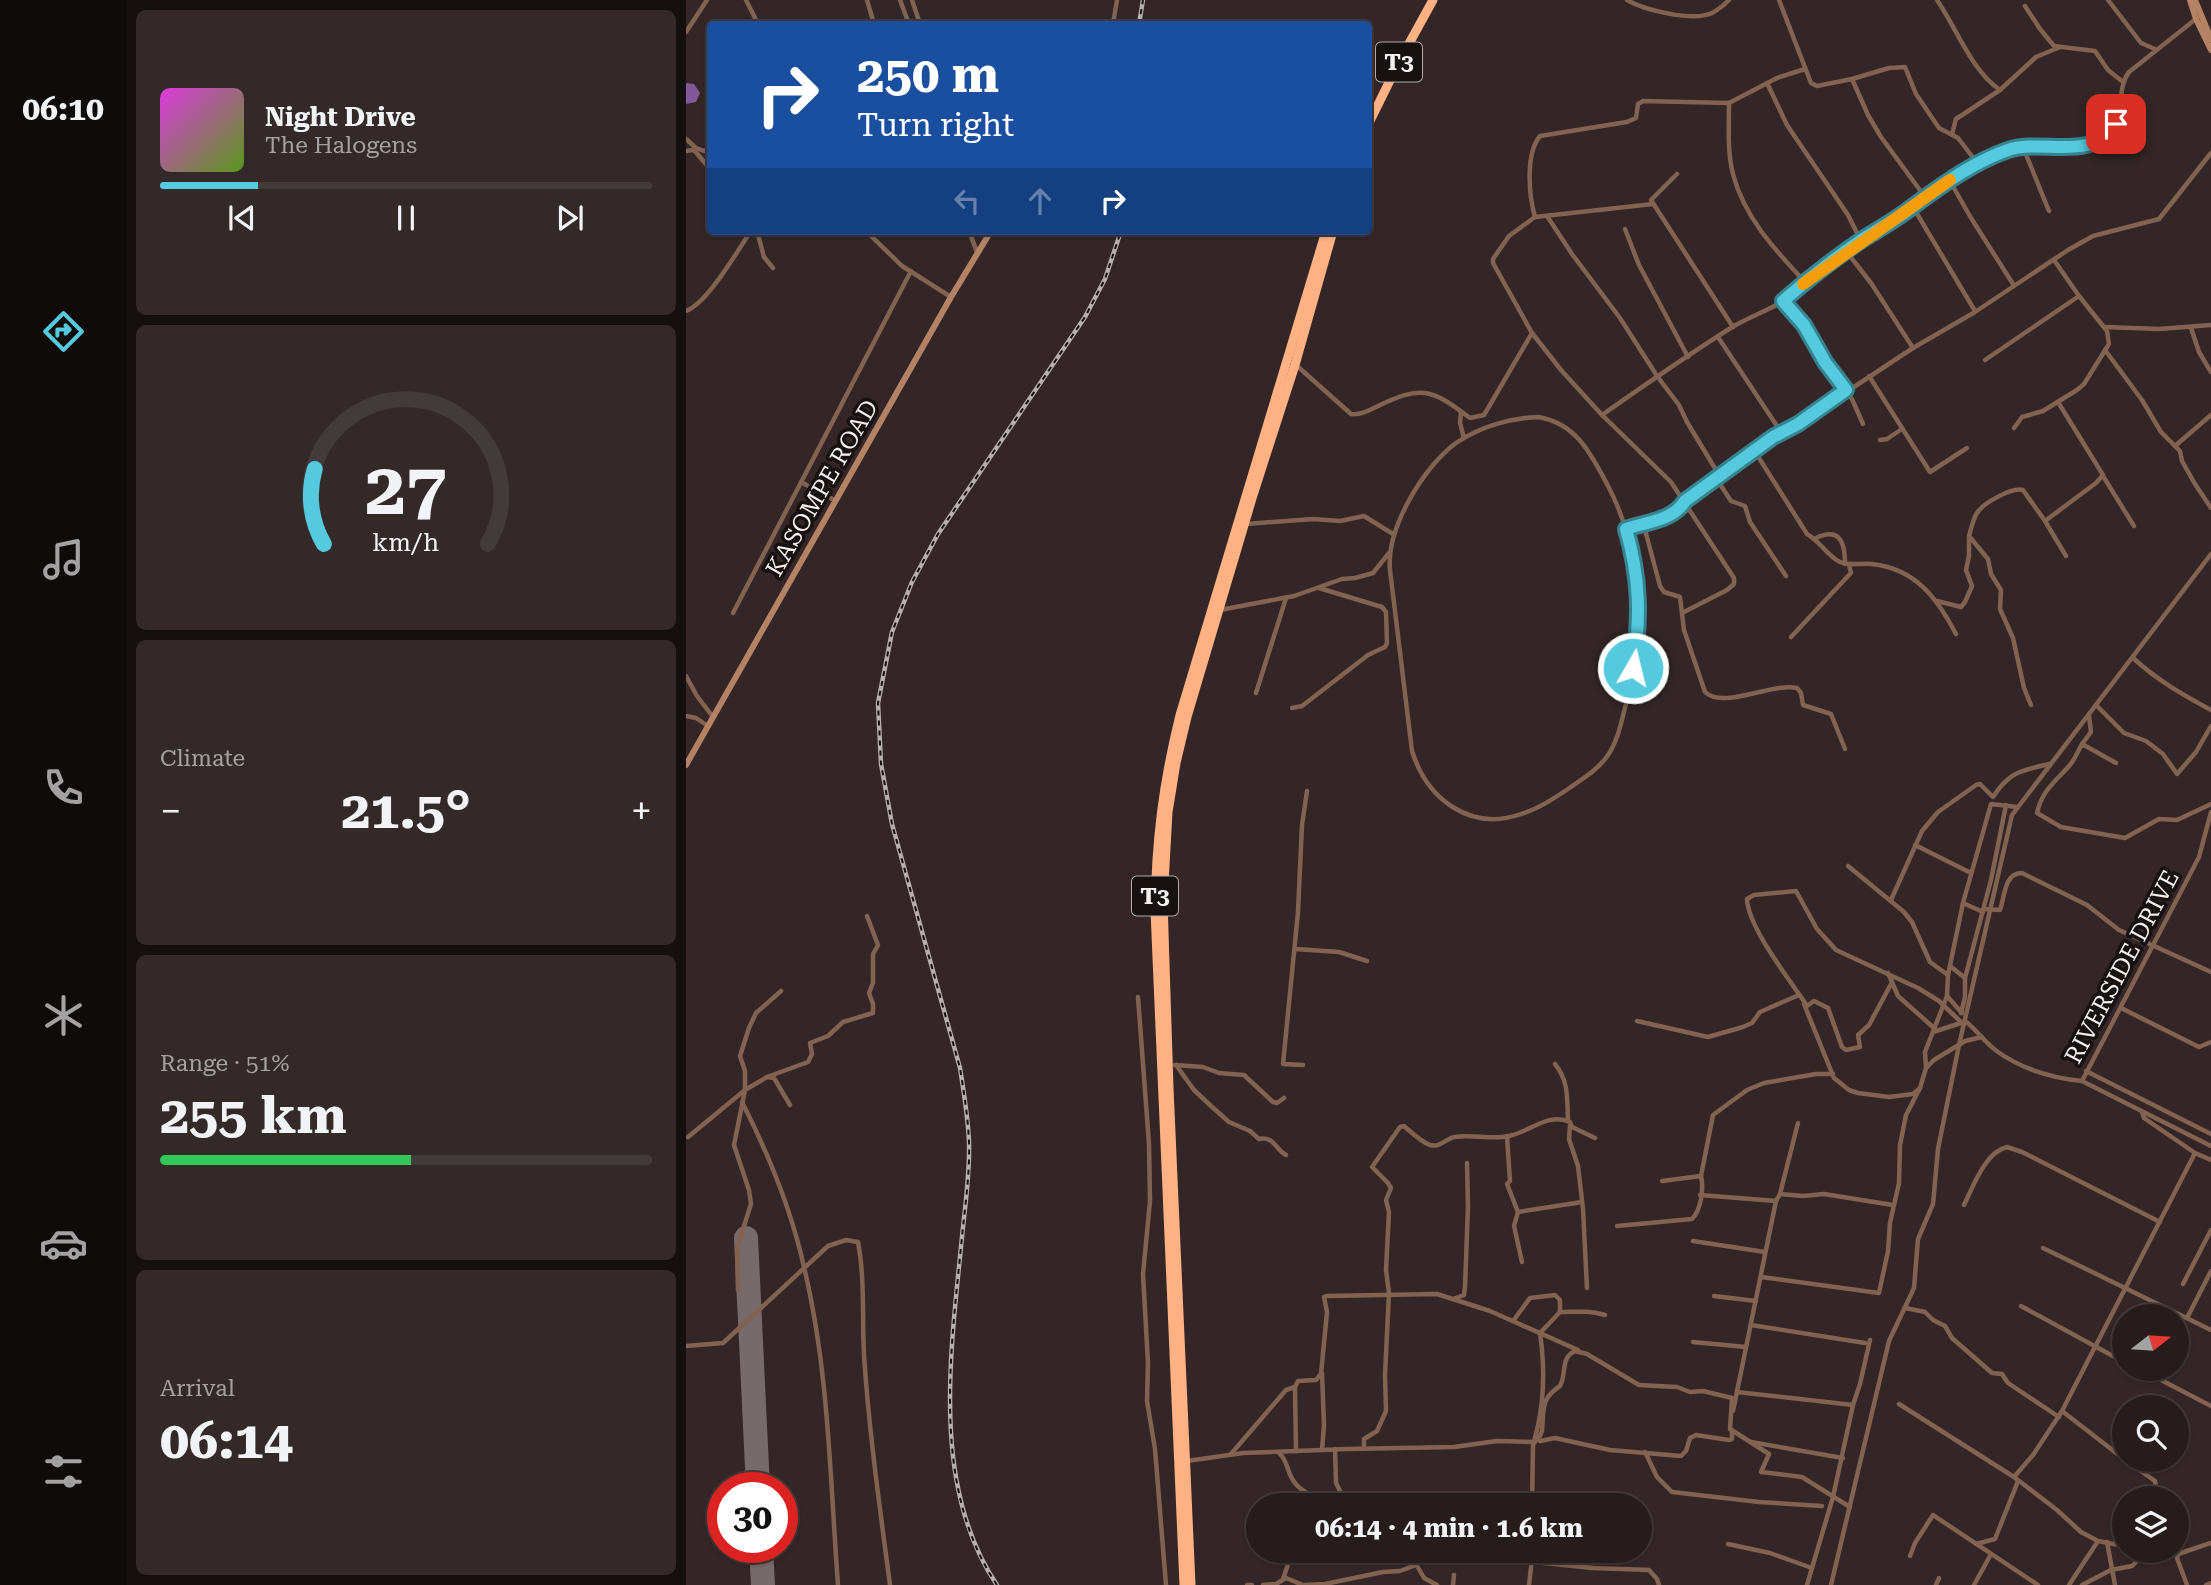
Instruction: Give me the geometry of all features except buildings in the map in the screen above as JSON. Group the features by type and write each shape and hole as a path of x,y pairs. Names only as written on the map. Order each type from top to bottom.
{"highway":[{"name":"T3","path":"1372,117 1430,1"},
{"name":"T3","path":"1184,1585 1155,924 1158,823 1167,765 1180,715 1325,235"},
{"name":"T3","path":"1191,1585 1172,1064 1163,901 1168,812 1185,728 1245,524 1296,365 1332,235"}],"street":[{"path":"686,32 707,0"},
{"path":"746,0 756,21"},
{"path":"867,0 873,21"},
{"path":"900,0 908,21"},
{"path":"912,0 919,21"},
{"path":"1114,21 1117,0"},
{"path":"1627,0 1656,12 1700,15 1713,13 1729,0"},
{"path":"1779,0 1814,86 1889,68 1905,67 1916,94 1939,128 1965,145 1978,164"},
{"path":"1937,0 1966,52 1992,85 2000,90"},
{"path":"2108,0 2141,43 2155,50"},
{"path":"2192,0 2211,50"},
{"path":"2025,6 2048,41 2060,47 2095,51 2108,71 2123,82"},
{"path":"1602,415 1733,327 1783,301 1846,251 1924,197 1978,164 2005,151 2022,147 2052,148 2102,140 2110,134 2120,113 2123,82 2129,72 2198,18"},
{"path":"2198,18 2211,39"},
{"path":"1952,135 1956,119 2000,90 2036,57 2060,47"},
{"path":"1535,217 1528,177 1535,141 1540,136 1627,122 1636,118 1638,104 1643,100 1729,103 1767,83 1805,69"},
{"path":"1852,79 1881,137 1924,197"},
{"path":"1767,83 1787,125 1848,215 1861,241"},
{"path":"1729,103 1729,147 1733,175 1761,233 1805,282"},
{"path":"686,139 707,165"},
{"path":"2022,147 2049,211"},
{"path":"686,150 707,150"},
{"path":"1626,529 1644,526 1679,509 1685,501 1781,432 1798,424 1846,390 2093,236 2163,217 2211,153"},
{"path":"1678,174 1652,198 1653,204 1733,327"},
{"path":"1950,181 2013,285"},
{"path":"1653,204 1535,217 1509,236 1493,259 1532,333 1602,415 1663,474 1685,501 1735,581 1727,590 1682,613"},
{"path":"1913,207 1975,312"},
{"path":"1548,216 1681,407 1731,501 1744,505 1751,524 1786,576"},
{"path":"1625,229 1639,265 1688,357"},
{"path":"686,311 695,306 722,276 748,235"},
{"path":"758,235 765,257 773,268"},
{"path":"870,235 891,256 951,297"},
{"path":"971,235 977,252"},
{"name":"KASOMPE ROAD","path":"686,765 987,235"},
{"path":"1846,251 1871,283 1913,348"},
{"path":"2014,428 2022,417 2043,411 2084,384 2110,340 2104,327 2078,296 2054,260"},
{"path":"733,613 911,271"},
{"path":"1985,360 2078,296"},
{"path":"1783,301 1804,325 1825,362 1846,390 1863,424"},
{"path":"2104,327 2191,328 2211,325"},
{"path":"2191,328 2199,352 2211,372"},
{"path":"1296,365 1351,414 1359,414 1401,396 1422,392 1438,396 1470,418 1484,415 1532,333"},
{"path":"1718,337 1781,432"},
{"path":"2105,350 2142,400 2161,432 2180,451 2182,461 2211,508"},
{"path":"1869,376 1930,472 1967,448"},
{"path":"2058,402 2134,526"},
{"path":"1461,412 1464,438"},
{"path":"2175,446 2211,415"},
{"path":"1522,418 1544,418 1577,436 1591,453 1626,529 1636,575 1640,626 1629,692 1614,743 1600,765 1537,807 1505,818 1480,818 1464,814 1437,796 1419,769 1411,743 1389,552 1393,534 1404,509 1443,455 1464,438 1495,424 1522,418"},
{"path":"1880,440 1902,429"},
{"path":"1754,450 1804,531 1832,557 1845,564 1871,564 1890,569 1922,585 1937,601 1956,634"},
{"path":"2045,521 2103,475"},
{"path":"801,482 836,500"},
{"path":"1937,601 1961,607 1969,595 1971,582 1966,570 1969,536 1977,512 2016,488 2023,490 2066,556"},
{"path":"1245,524 1313,519 1338,521 1364,516 1393,534"},
{"path":"1644,526 1660,586 1664,592 1680,597 1688,646 1708,696 1745,696 1779,687 1795,687 1801,691 1803,705 1831,714 1845,749"},
{"path":"1814,539 1827,532 1833,533 1843,544 1845,564"},
{"path":"1969,536 1988,559 1991,573 2001,590 2000,609 2013,638 2024,688 2031,705"},
{"path":"1219,611 1286,598 1342,579 1373,573 1389,552"},
{"path":"1831,1585 1889,1340 1914,1288 1919,1235 1934,1197 1939,1143 2011,819 2050,763 2211,554"},
{"path":"1791,637 1851,573 1849,565 1853,564"},
{"path":"1292,708 1301,706 1387,643 1386,612 1382,607 1320,588"},
{"path":"1256,693 1286,598"},
{"path":"2133,658 2159,680 2211,710"},
{"path":"686,676 696,696 713,718"},
{"path":"2096,705 2124,733 2146,741 2163,754 2178,774 2196,752 2211,726"},
{"path":"2088,715 2091,730 2069,766 2052,781 2037,813 2061,827 2125,838 2159,819 2177,820 2211,804"},
{"path":"686,716 696,718 708,726"},
{"path":"2082,744 2116,763"},
{"path":"1891,900 1922,831 1934,817 1972,787 1980,784 1993,797 2001,785 2021,769 2050,763"},
{"path":"1303,1065 1283,1064 1307,791"},
{"path":"1761,1277 1879,1293 1899,1183 1898,1160 1906,1115 1920,1088 1926,1068 1925,1052 1947,996 1948,975 1971,873 1991,804 2017,807"},
{"path":"1961,1013 1965,997 1965,978 2006,805"},
{"name":"RIVERSIDE DRIVE","path":"2211,812 2199,857 2082,1081 2211,1146"},
{"path":"1915,845 1971,873"},
{"path":"1848,866 1891,900 1912,922 1930,962 1948,975"},
{"path":"1964,903 1983,910 2001,909 2010,877 2022,873 2087,905 2119,930 2211,972"},
{"path":"1891,984 1869,1025 1858,1035 1860,1047 1846,1050 1842,1047 1828,1008 1814,1001 1807,1006 1800,996 1757,927 1747,905 1748,897 1796,891 1807,915 1832,947 1844,955 1888,972 1924,991 1999,1053 2040,1072 2082,1081"},
{"path":"688,1137 745,1090 767,1077 808,1062 812,1054 810,1043 828,1036 843,1022 873,1013 869,993 873,984 873,954 878,945 867,916"},
{"path":"1295,949 1339,952 1367,961"},
{"path":"1950,966 1965,978"},
{"path":"1888,972 1891,984 1900,998 1933,1030"},
{"path":"738,1290 737,1248 751,1203 734,1145 745,1090 745,1071 740,1056 756,1013 781,991"},
{"path":"1637,1021 1708,1037 1752,1023 1760,1012 1800,996"},
{"path":"1800,996 1836,1080 1849,1090 1901,1097 1913,1094 1920,1088"},
{"path":"1947,996 1961,1013 1964,1022"},
{"path":"1138,997 1149,1144 1150,1201 1143,1274 1148,1363 1147,1401 1155,1449 1166,1585"},
{"path":"2121,1008 2199,1046 2211,1042"},
{"path":"1933,1030 1964,1022"},
{"path":"1926,1068 1959,1045 1982,1037"},
{"path":"1172,1064 1244,1075 1273,1102 1284,1098"},
{"path":"1172,1064 1194,1090 1229,1122 1250,1131 1259,1139 1265,1138 1274,1142 1286,1155"},
{"path":"1555,1064 1563,1074 1567,1087 1569,1139 1578,1166 1582,1202 1587,1288"},
{"path":"2087,1071 2211,1134"},
{"path":"1617,1226 1692,1219 1698,1213 1702,1181 1700,1176 1706,1157 1710,1121 1717,1111 1747,1090 1764,1083 1816,1074 1833,1074"},
{"path":"767,1077 774,1078 790,1105"},
{"path":"742,1102 762,1142 786,1202 804,1268 823,1375 838,1585"},
{"path":"2141,1111 2144,1118 2211,1160"},
{"path":"1364,1448 1364,1439 1377,1432 1386,1411 1389,1294 1386,1270 1389,1212 1386,1200 1391,1188 1372,1167 1400,1127 1404,1126 1428,1144 1440,1145 1452,1137 1507,1136 1542,1122 1556,1119 1569,1121"},
{"path":"1569,1121 1572,1127 1595,1139"},
{"path":"1731,1430 1776,1201 1798,1124"},
{"path":"1507,1136 1510,1181 1507,1184 1518,1212 1514,1227 1521,1262"},
{"path":"1964,1206 1989,1160 1996,1152 2007,1147 2022,1152 2160,1222"},
{"path":"1976,1544 1995,1539 2016,1479 2060,1414 2196,1153"},
{"path":"1453,1299 1464,1294 1465,1287 1468,1206 1466,1163"},
{"path":"1662,1181 1700,1176"},
{"path":"1780,1194 1832,1195 1893,1205"},
{"path":"1700,1195 1776,1201"},
{"path":"1518,1212 1582,1202"},
{"path":"2182,1284 2211,1230"},
{"path":"686,1346 723,1343 828,1245 846,1240 858,1242 874,1469 890,1585"},
{"path":"1693,1241 1765,1252"},
{"path":"2043,1248 2158,1304"},
{"path":"2189,1314 2211,1271"},
{"path":"1186,1462 1271,1452 1322,1450 1335,1449 1364,1448 1409,1450 1454,1447 1497,1440 1540,1441 1555,1438 1591,1447 1681,1456 1686,1451 1690,1438 1696,1435 1732,1439 1732,1398 1703,1391 1690,1392 1677,1387 1639,1385 1580,1351 1513,1321 1437,1294 1334,1295 1324,1297 1327,1312 1318,1379 1298,1381 1295,1387 1296,1451"},
{"path":"1513,1321 1530,1298 1555,1295 1560,1300 1560,1312 1540,1334 1543,1366 1533,1493"},
{"path":"1714,1296 1756,1301"},
{"path":"2021,1306 2112,1356"},
{"path":"1905,1308 1927,1314 1945,1326 1952,1338 1992,1373 2002,1374 2008,1383 2060,1414 2112,1450"},
{"path":"1560,1312 1574,1313 1582,1309 1605,1315"},
{"path":"2189,1319 2211,1329"},
{"path":"1751,1325 1867,1342 1843,1458 1807,1585"},
{"path":"1693,1342 1746,1347"},
{"path":"1535,1440 1542,1431 1548,1395 1563,1381 1565,1360 1571,1352 1580,1351"},
{"path":"1321,1368 1324,1387 1322,1450"},
{"path":"2163,1381 2211,1406"},
{"path":"1231,1455 1286,1390 1295,1387"},
{"path":"1737,1392 1853,1405"},
{"path":"1899,1404 2016,1479 2081,1532 2098,1541 2112,1543"},
{"path":"1731,1430 1769,1454 1761,1472 1802,1477 1850,1507"},
{"path":"1749,1442 1843,1458"},
{"path":"1335,1449 1336,1483 1341,1493"},
{"path":"1271,1452 1281,1454 1296,1485 1309,1493"},
{"path":"1645,1452 1657,1477 1672,1492 1822,1506"},
{"path":"2144,1472 2155,1480 2156,1486"},
{"path":"1910,1556 1933,1515 2038,1585"},
{"path":"2069,1585 2098,1541"},
{"path":"2106,1542 2115,1585"},
{"path":"2189,1550 2211,1543"},
{"path":"1728,1544 1770,1553 1812,1568"},
{"path":"1974,1585 1991,1554"},
{"path":"1280,1585 1289,1563"},
{"path":"1529,1585 1533,1563"},
{"path":"1542,1563 1593,1569 1649,1570 1657,1579 1658,1585"},
{"path":"2082,1585 2111,1570 2135,1563"},
{"path":"2179,1563 2187,1585"},
{"path":"1263,1585 1276,1584 1286,1578 1303,1585 1328,1584 1383,1572 1401,1571 1416,1565 1424,1578 1437,1585"},
{"path":"1453,1585 1454,1575"},
{"path":"1936,1585 1939,1578"},
{"path":"2206,1585 2211,1583"}],"shaded area":[{"path":"686,83 694,84 700,93 696,102 686,104"}],"runway":[{"path":"746,1238 757,1472"},
{"path":"762,1563 763,1585"}],"railway":[{"path":"1140,21 1143,0"},
{"path":"997,1585 976,1546 962,1505 950,1416 953,1325 969,1166 966,1105 960,1068 892,824 881,764 878,703 892,632 912,582 938,534 1085,317 1105,279 1120,235"}],"slow traffic":[{"path":"1803,284 1950,180"}],"route":[{"path":"1633,668 1640,626 1639,599 1626,529 1648,525 1679,509 1685,501 1767,441 1798,424 1846,390 1825,362 1804,325 1783,301 1861,241 1924,197 1978,164 2015,148 2052,148 2094,143 2110,134 2116,124"}]}
